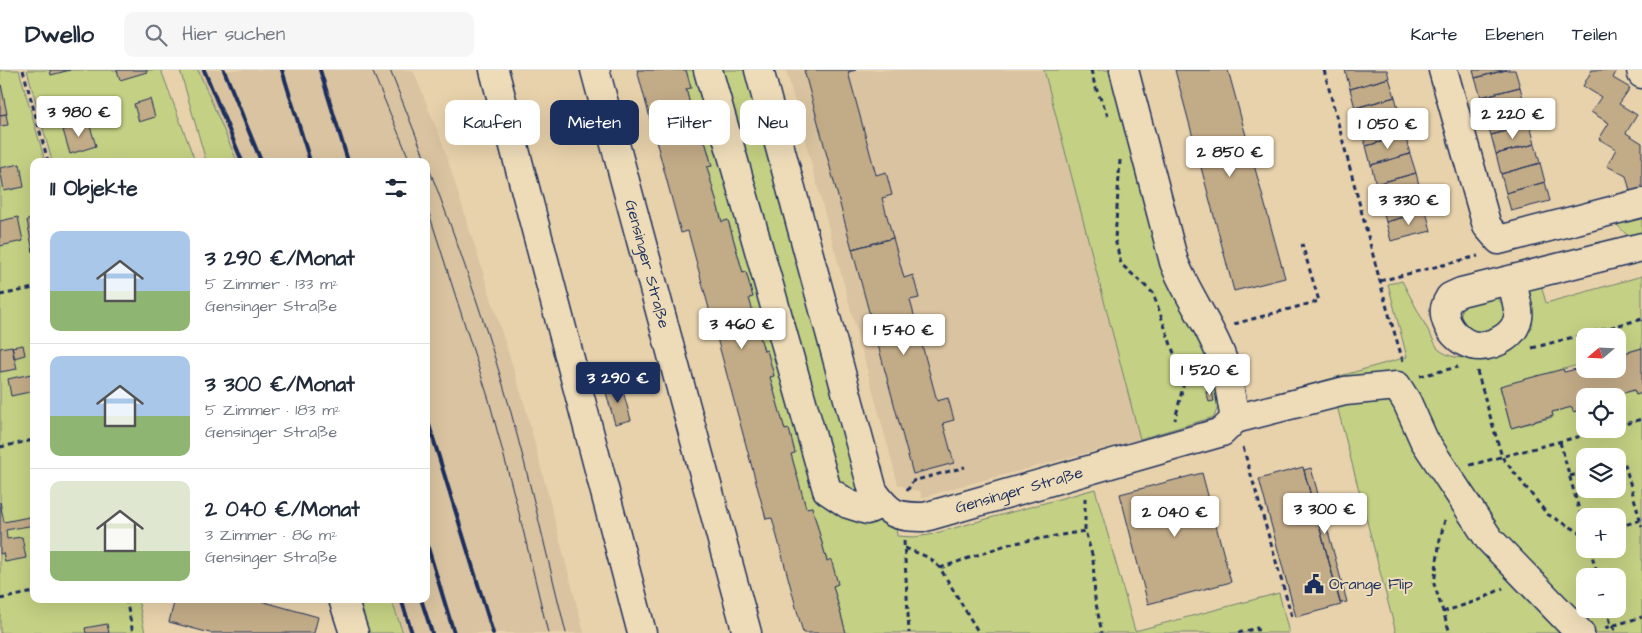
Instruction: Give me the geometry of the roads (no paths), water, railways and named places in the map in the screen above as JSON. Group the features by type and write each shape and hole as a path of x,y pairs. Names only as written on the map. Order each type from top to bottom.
{"street":[{"path":"494,70 642,633"},
{"name":"Gensinger Straße","path":"595,70 747,633"},
{"name":"Gensinger Straße","path":"708,70 826,490 848,504 868,510 892,510 925,517 1222,432 1234,419"},
{"path":"759,70 873,491 892,510"},
{"path":"1124,70 1174,262 1223,360 1234,419 1345,391 1403,384 1407,402 1424,440 1490,539 1580,633"},
{"path":"1443,70 1487,226 1499,240 1642,203"},
{"path":"1641,70 1642,74"},
{"path":"1512,280 1642,247"},
{"path":"344,603 354,633"}],"tram line":[{"path":"372,70 409,158"},
{"path":"390,70 425,158"},
{"path":"430,171 470,282 509,405 566,633"},
{"path":"430,216 489,400 548,633"}],"railway":[{"path":"204,70 241,158"},
{"path":"224,70 260,158"},
{"path":"282,70 309,158"},
{"path":"320,70 347,158"},
{"path":"430,428 493,633"},
{"path":"430,554 454,633"},
{"path":"402,603 412,633"},
{"path":"422,603 432,633"}],"place":[{"name":"Orange Flip","path":"1314,584"}]}
